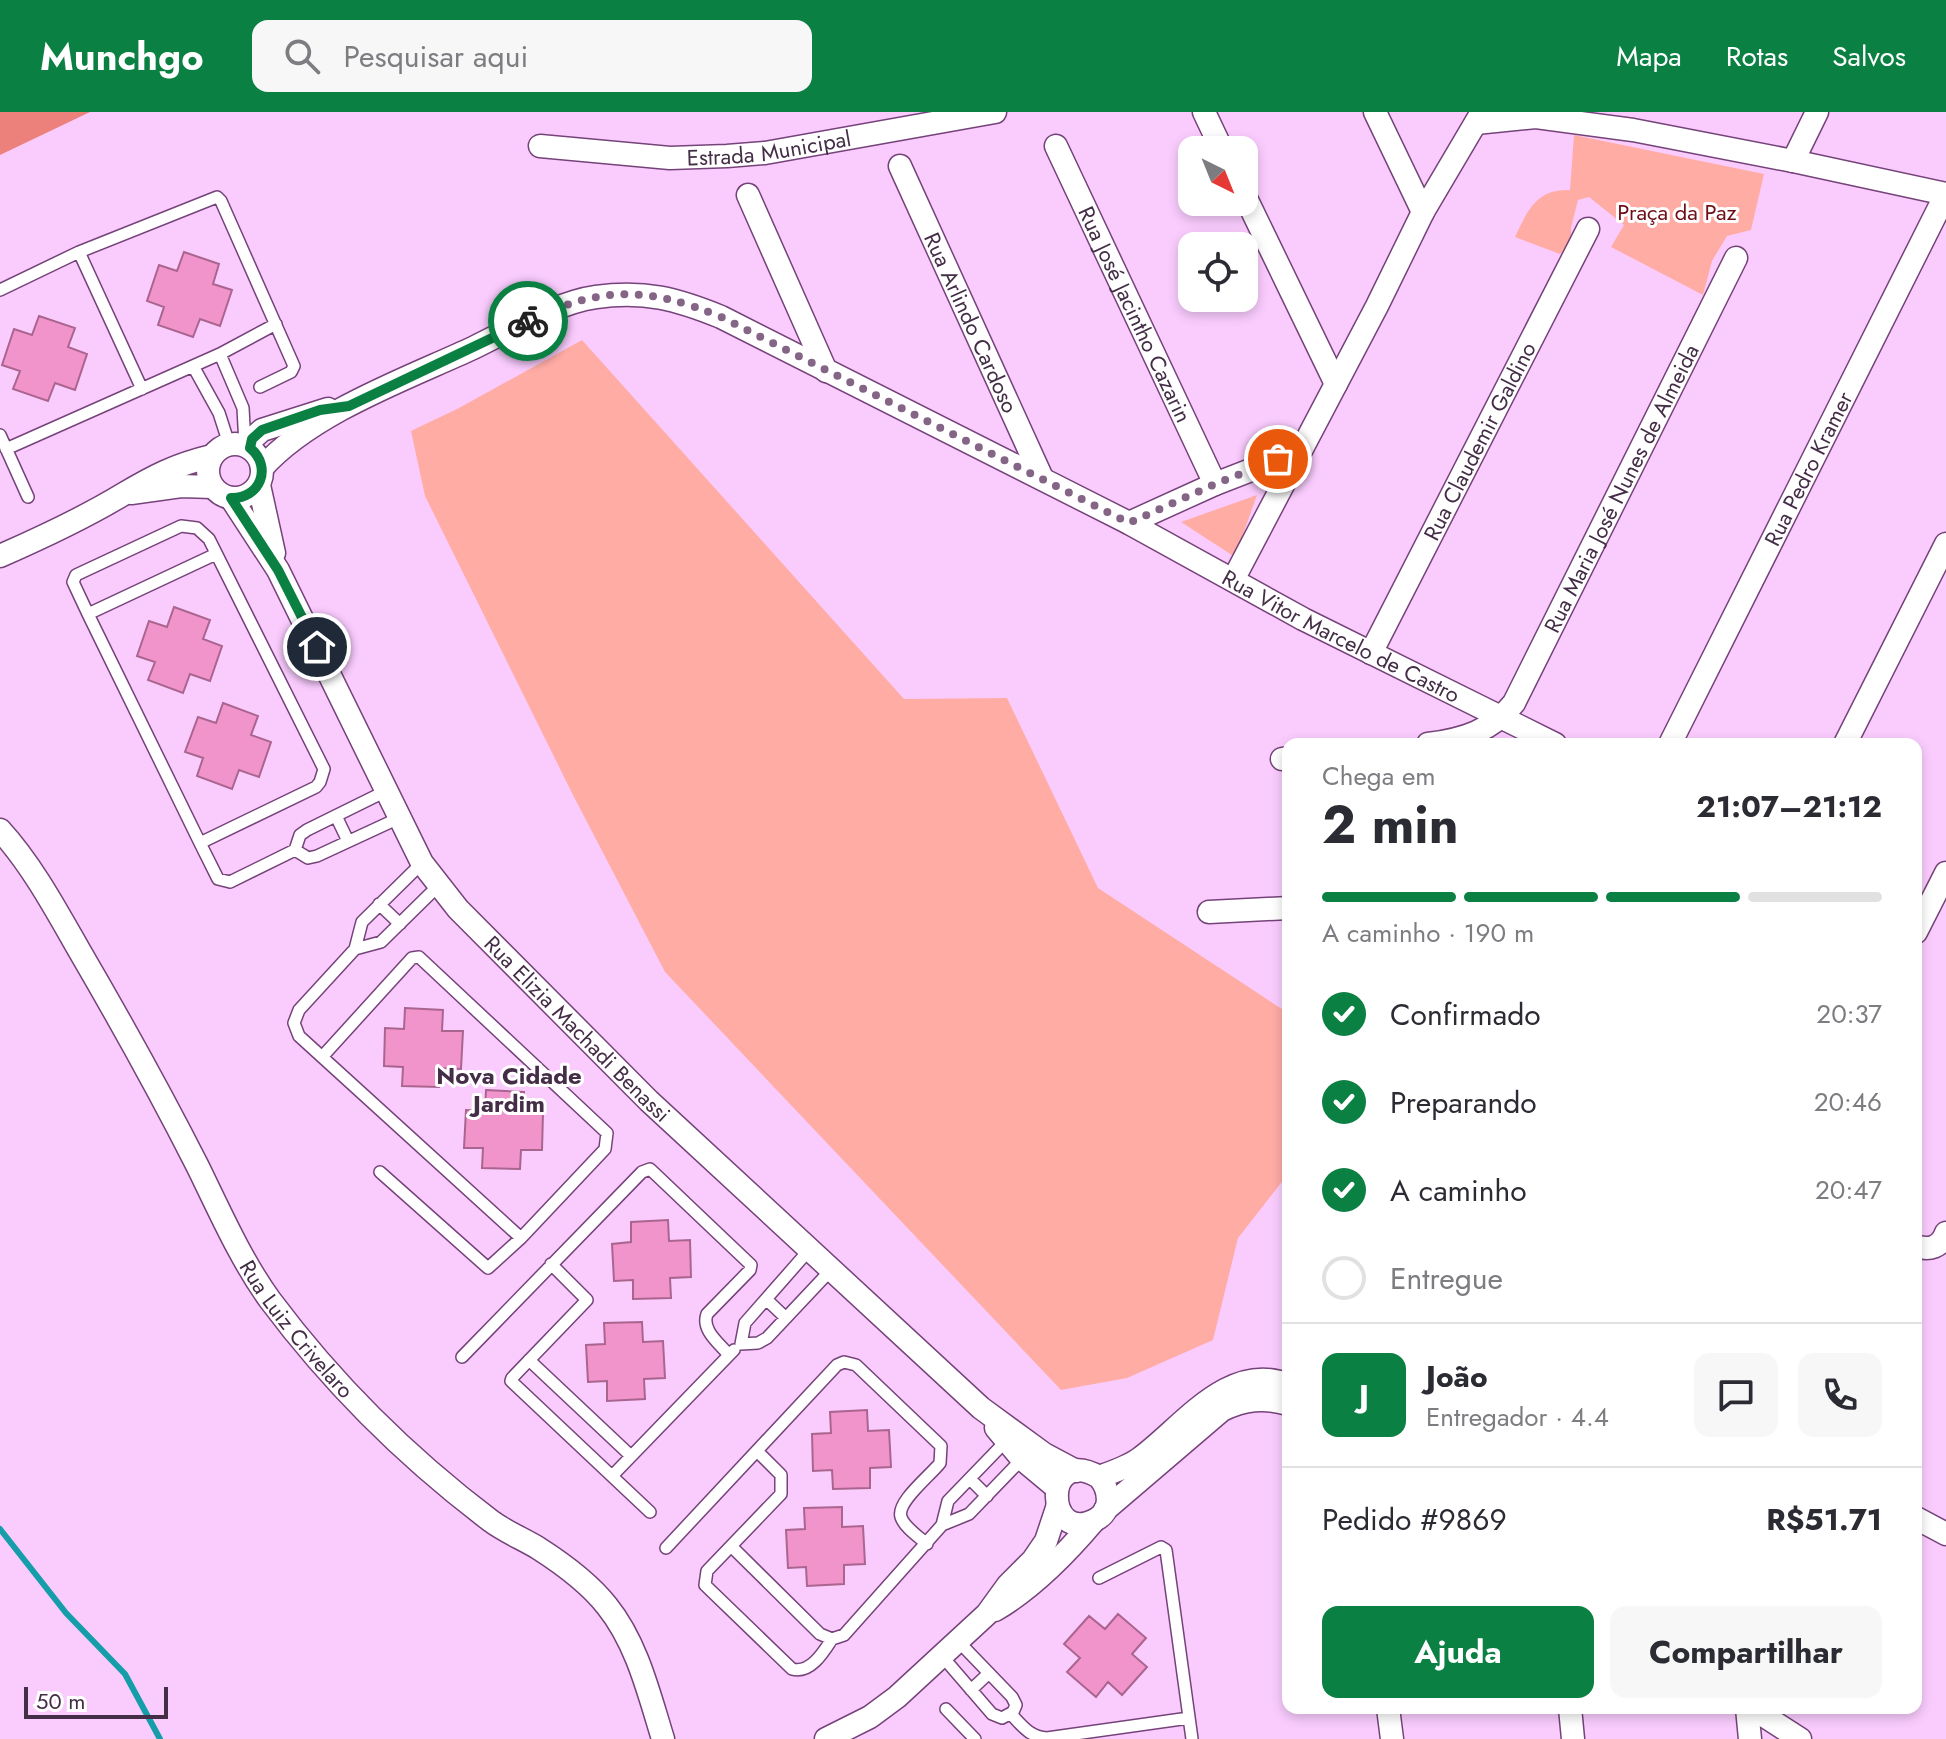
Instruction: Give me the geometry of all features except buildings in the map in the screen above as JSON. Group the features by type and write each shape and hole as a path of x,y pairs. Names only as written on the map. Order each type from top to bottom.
{"street":[{"name":"Estrada Municipal","path":"540,146 670,158 727,156 765,153 995,112"},
{"path":"1204,112 1215,136"},
{"path":"1375,112 1423,212"},
{"path":"1793,161 1817,112"},
{"path":"1233,580 1423,212 1479,118 1638,121 1793,161 1946,194"},
{"name":"Rua José Jacintho Cazarin","path":"1056,146 1215,484"},
{"name":"Rua Arlindo Cardoso","path":"900,166 1042,478"},
{"name":"Rua Pedro Kramer","path":"1673,738 1946,194"},
{"path":"748,195 826,371"},
{"path":"1255,216 1336,384"},
{"name":"Rua Claudemir Galdino","path":"1371,653 1588,229"},
{"name":"Rua Maria José Nunes de Almeida","path":"1503,717 1514,703 1736,258"},
{"name":"Rua Vitor Marcelo de Castro","path":"349,406 540,316 592,297 660,295 721,317 1042,478 1371,653 1543,738"},
{"path":"2,551 122,495 172,467 234,448 262,430 320,410 349,406"},
{"path":"122,495 181,486 247,496 286,445 349,406"},
{"path":"234,448 256,453 260,477"},
{"path":"222,492 208,472 234,448"},
{"path":"1129,523 1215,484 1300,451"},
{"name":"Rua Elizia Machadi Benassi","path":"260,477 278,570"},
{"name":"Rua Elizia Machadi Benassi","path":"222,492 278,570 422,863 458,909 649,1101 981,1408 1044,1454 1076,1471"},
{"path":"1848,738 1946,544"},
{"path":"1462,738 1503,717"},
{"name":"Rua Luiz Crivelaro","path":"6,836 56,910 153,1078 232,1235 269,1298 336,1379 394,1438 494,1523 539,1549 586,1584 608,1607 629,1640 663,1739"},
{"path":"1922,920 1946,873"},
{"path":"1209,912 1282,908"},
{"path":"1922,1247 1935,1247 1946,1233"},
{"path":"1099,1477 1136,1461 1198,1408 1237,1394 1260,1380 1282,1382"},
{"path":"1237,1394 1282,1402"},
{"path":"987,1614 1018,1597 1099,1516 1237,1394"},
{"name":"Rua Elizia Machadi Benassi","path":"981,1408 1057,1498"},
{"path":"826,1739 870,1717 987,1614 1046,1541 1057,1498 1068,1474 1084,1470 1099,1477 1108,1493 1099,1516"},
{"path":"1057,1498 1063,1516 1072,1522 1099,1516"},
{"path":"1922,1521 1946,1534"},
{"path":"1389,1714 1392,1739"},
{"path":"1571,1714 1573,1739"},
{"path":"1749,1714 1750,1739"},
{"path":"1759,1714 1800,1739"}],"lane":[{"path":"0,290 79,252 217,197 294,369 260,387"},
{"path":"79,252 142,389"},
{"path":"6,449 220,354 276,324"},
{"path":"220,354 246,420 234,448"},
{"path":"193,366 234,448"},
{"path":"0,435 28,497"},
{"path":"200,843 316,787 324,769 204,532 181,526 76,575 73,582 88,614 200,843 218,879 227,883 295,850 300,835 386,791"},
{"path":"88,614 216,554"},
{"path":"336,816 348,841"},
{"path":"295,850 313,858 399,818"},
{"path":"422,863 359,927 355,949 296,1016 294,1023 299,1036 521,1238"},
{"path":"355,949 377,945 438,886"},
{"path":"379,904 400,924"},
{"path":"322,1057 412,958 422,958 607,1133 605,1149 521,1238 494,1264 486,1267 380,1172"},
{"path":"462,1357 642,1172 653,1170 751,1265 750,1270 705,1319 706,1328 729,1355"},
{"path":"741,1344 745,1323 810,1249"},
{"path":"551,1264 587,1300 512,1378 512,1383 650,1512"},
{"path":"612,1476 729,1355 741,1344 761,1341 831,1270"},
{"path":"767,1300 786,1318"},
{"path":"529,1360 631,1456"},
{"path":"666,1548 837,1365 844,1362 853,1363 941,1446 940,1463 904,1502 900,1511 903,1522 927,1544"},
{"path":"757,1451 781,1475 781,1494 707,1571 705,1585 788,1666 797,1671 805,1669 832,1639 844,1635 927,1544 942,1525 948,1501 1006,1441"},
{"path":"942,1525 962,1519 1022,1459"},
{"path":"970,1479 987,1496"},
{"path":"732,1547 820,1634 832,1639"},
{"path":"1099,1578 1161,1547 1165,1548 1192,1739"},
{"path":"950,1649 989,1673 1015,1701 1016,1707 1011,1714 997,1717 971,1690 950,1649"},
{"path":"971,1690 989,1673"},
{"path":"946,1709 975,1739"},
{"path":"1011,1714 1033,1735 1047,1738 1189,1718"}],"green space":[{"name":"Praça da Paz","path":"1574,135 1764,174 1751,230 1727,236 1712,261 1703,295 1611,247 1624,225 1589,197 1578,200 1571,228 1571,244 1560,254 1515,237 1529,210 1541,197 1570,190"},
{"path":"582,340 904,699 1007,698 1098,888 1282,1009 1282,1182 1238,1238 1213,1340 1127,1378 1061,1390 665,972 574,797 425,496 411,431"},
{"path":"1257,495 1235,557 1181,522"}],"shaded area":[{"path":"0,112 90,112 0,155"}],"waterway":[{"path":"0,1529 66,1613 125,1674 160,1739"}],"way so far":[{"path":"528,321 592,297 610,295 660,295 690,304 1129,523 1278,459"}],"district":[{"name":"Nova Cidade Jardim","path":"509,1090"}],"route":[{"path":"317,647 278,570 231,498 253,492 262,477 260,460 250,448 254,435 320,410 349,406 528,321"}]}
